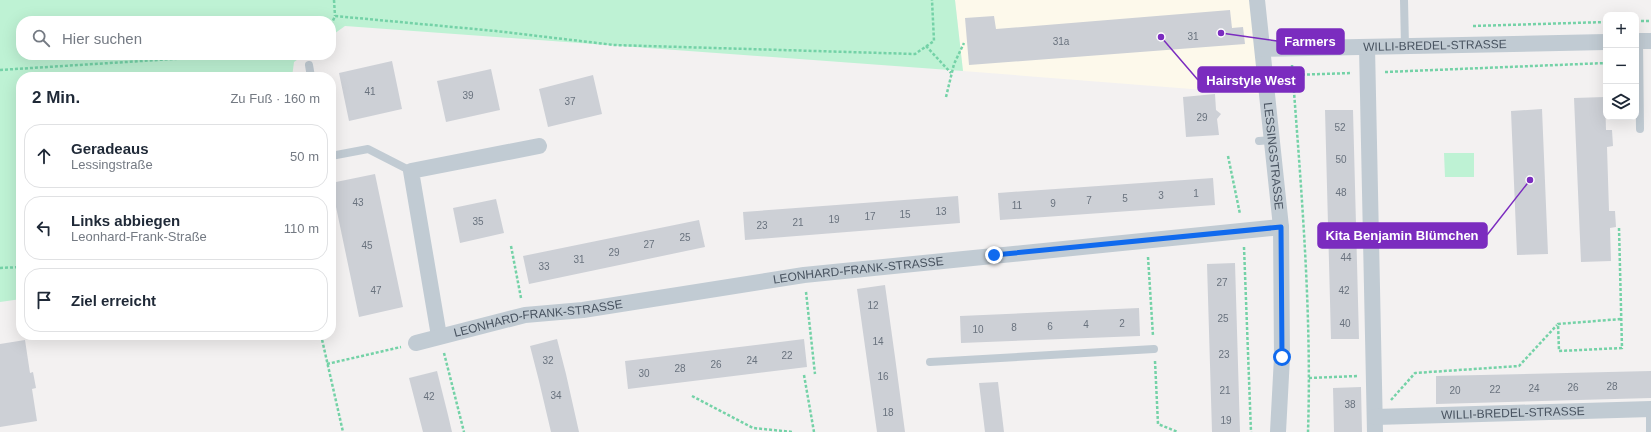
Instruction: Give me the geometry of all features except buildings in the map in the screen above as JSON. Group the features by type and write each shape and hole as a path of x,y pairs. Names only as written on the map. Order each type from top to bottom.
{"street":[{"name":"LESSINGSTRASSE","path":"1258,0 1263,49 1266,141 1281,227 1282,357 1278,432"},
{"name":"WILLI-BREDEL-STRASSE","path":"1263,49 1603,42"},
{"path":"1367,47 1375,425"},
{"path":"411,171 539,146"},
{"name":"LEONHARD-FRANK-STRASSE","path":"411,171 439,336"},
{"name":"LEONHARD-FRANK-STRASSE","path":"416,343 525,315 583,310 804,275 1281,227"},
{"name":"WILLI-BREDEL-STRASSE","path":"1375,425 1650,409"}],"lane":[{"path":"1404,0 1405,46"},
{"path":"1640,129 1642,41"},
{"path":"309,65 310,72"},
{"path":"336,155 368,149 411,171"},
{"path":"930,362 1154,349"},
{"path":"1650,409 1650,432"}],"path":[{"path":"334,0 335,16"},
{"path":"336,16 496,31 614,45 915,54 934,41 932,0"},
{"path":"1639,21 1651,21"},
{"path":"1466,26 1603,22"},
{"path":"946,97 952,73 964,43"},
{"path":"926,46 952,73"},
{"path":"1290,49 1304,225 1309,378 1308,432"},
{"path":"0,70 157,60"},
{"path":"1292,75 1603,63"},
{"path":"1228,156 1243,230 1251,432"},
{"path":"1558,324 1559,351 1622,348 1618,228"},
{"path":"1146,240 1158,424 1178,432"},
{"path":"511,246 525,315"},
{"path":"0,268 16,267"},
{"path":"804,275 815,374"},
{"path":"1375,425 1415,373 1519,366 1558,324 1621,320"},
{"path":"439,336 464,432"},
{"path":"322,340 343,432"},
{"path":"328,364 416,343"},
{"path":"804,375 814,432"},
{"path":"1309,378 1373,375"},
{"path":"692,396 753,428 793,432"}],"shaded area":[{"path":"955,0 1257,0 1268,95 963,71"}],"green space":[{"path":"0,0 955,0 963,71 345,26 336,32 336,16 16,16 16,60 297,60 294,62 293,72 16,72 16,300 0,302"},
{"path":"1444,153 1474,153 1474,177 1445,177"}],"place":[{"name":"Farmers","path":"1221,33"},
{"name":"Hairstyle West","path":"1161,37"},
{"name":"Kita Benjamin Blümchen","path":"1530,180"}],"route":[{"path":"994,255 1281,227 1282,357"}]}
